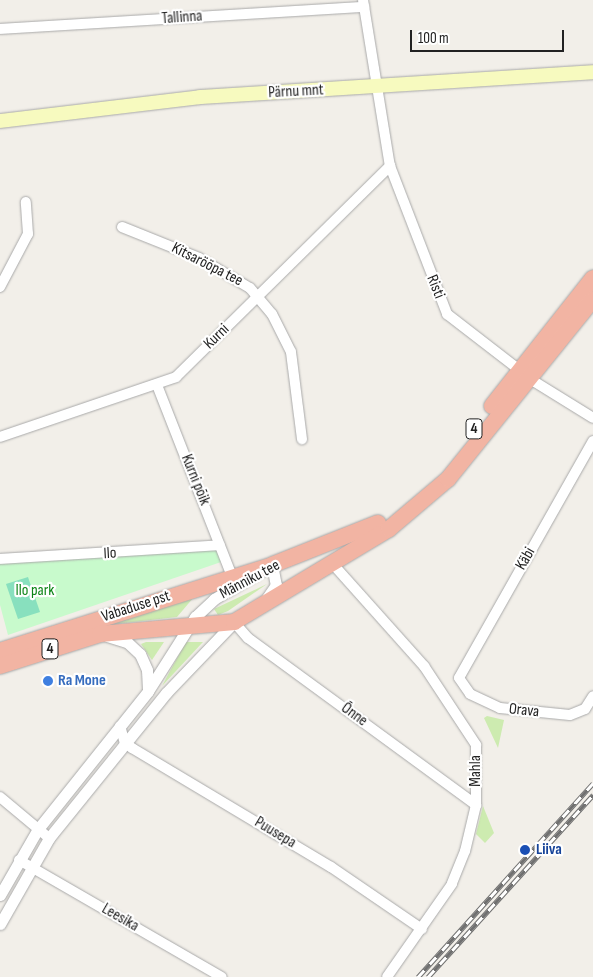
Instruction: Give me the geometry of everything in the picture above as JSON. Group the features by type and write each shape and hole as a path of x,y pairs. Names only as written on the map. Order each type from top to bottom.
{"highway":[{"name":"Männiku tee","path":"234,622 267,598 414,512 448,479 525,375 593,278"},
{"name":"Männiku tee","path":"272,565 359,533 409,502 593,299"},
{"name":"Vabaduse pst","path":"0,651 232,576 272,565"},
{"name":"Vabaduse pst","path":"0,666 100,634 234,622"}],"main road":[{"name":"Pärnu mnt","path":"0,121 200,97 376,88 593,72"}],"street":[{"name":"Tallinna","path":"0,29 363,4"},
{"name":"Risti","path":"363,4 390,166 447,314 525,375 593,418"},
{"name":"Kurni","path":"0,437 176,377 390,166"},
{"path":"0,287 28,234 26,202"},
{"name":"Kitsarööpa tee","path":"122,227 220,268 258,298 291,352 302,439"},
{"name":"Kurni põik","path":"157,385 232,576"},
{"name":"Käbi","path":"459,678 593,441"},
{"name":"Ilo","path":"0,559 220,545"},
{"name":"Mahla","path":"331,562 406,643 467,726 476,746 476,805 458,868 422,929 387,977"},
{"path":"267,598 276,586 272,565"},
{"name":"Männiku tee","path":"0,895 38,829 148,691 188,627 214,599 272,565"},
{"name":"Männiku tee","path":"0,924 49,838 125,743 234,622"},
{"name":"Õnne","path":"234,622 248,638 476,805"},
{"path":"100,634 127,642 140,654 147,670 148,691"},
{"name":"Orava","path":"459,678 470,694 500,708 570,715 585,709 593,696"},
{"path":"120,726 125,743"},
{"name":"Puusepa","path":"125,743 330,867 422,929"},
{"path":"0,797 49,838"},
{"name":"Leesika","path":"19,860 222,977"}],"green space":[{"name":"Ilo park","path":"220,545 227,560 8,635 0,605 0,559"},
{"path":"28,577 40,612 18,619 6,584"},
{"path":"267,584 228,611 218,615 214,609"},
{"path":"194,597 177,617 107,625"},
{"path":"146,642 164,642 152,660 141,644"},
{"path":"186,642 203,642 162,686 170,671"},
{"path":"487,716 504,720 498,748 484,718"},
{"path":"483,806 494,833 485,843 476,834"}],"railway":[{"path":"418,977 593,783"},
{"path":"428,977 593,795"}],"place":[{"name":"Ra Mone","path":"48,681"},
{"name":"Liiva","path":"525,850"}]}
